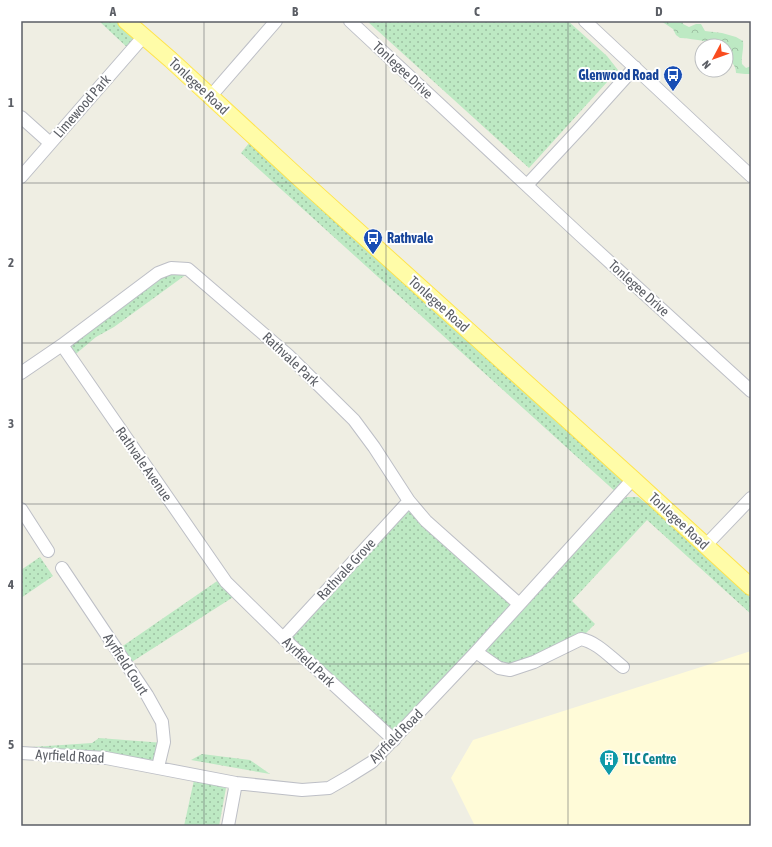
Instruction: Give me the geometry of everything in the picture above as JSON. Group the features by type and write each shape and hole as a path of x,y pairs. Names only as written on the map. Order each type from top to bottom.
{"main road":[{"name":"Tonlegee Road","path":"126,21 751,587"}],"street":[{"path":"210,97 276,21"},
{"name":"Tonlegee Drive","path":"350,21 751,391"},
{"path":"585,21 751,176"},
{"name":"Limewood Park","path":"21,177 144,36"},
{"path":"527,185 635,67"},
{"path":"21,117 50,143"},
{"name":"Rathvale Park","path":"21,373 62,345 158,273 171,268 188,269 288,355 354,420 374,447 409,501 426,521 519,604"},
{"name":"Rathvale Avenue","path":"62,345 226,582"},
{"name":"Ayrfield Road","path":"21,754 106,758 236,783 302,790 329,788 348,778 372,762 394,740 633,479"},
{"path":"705,546 751,498"},
{"name":"Rathvale Grove","path":"283,638 409,501"},
{"path":"21,509 48,551"},
{"name":"Ayrfield Court","path":"62,568 147,695 162,722 164,742 158,767"},
{"name":"Ayrfield Park","path":"226,582 283,638 394,740"},
{"path":"476,652 499,668 510,670 534,662 580,639 588,640 597,645 623,667"},
{"path":"228,826 236,783"}],"shaded area":[{"path":"751,651 751,826 475,826 451,778 473,740"}],"green space":[{"path":"99,21 126,21 143,37 131,51"},
{"path":"367,21 568,21 607,56 618,70 529,168"},
{"path":"661,21 682,21 683,24 689,27 696,24 701,24 705,31 722,33 736,37 743,41 742,64 746,68 751,66 751,74 736,73 734,65 734,38 694,38 694,40 680,38 676,35 673,29"},
{"path":"254,137 632,479 618,494 241,153"},
{"path":"191,271 114,327 96,337 71,358 62,345 158,273"},
{"path":"627,497 638,497 657,512 751,598 751,614 647,520 572,601 595,624 580,639 510,670 476,652 497,629 523,610 621,501"},
{"path":"409,501 516,604 394,739 285,637"},
{"path":"40,557 53,576 21,598 21,570"},
{"path":"223,577 238,594 127,665 117,650"},
{"path":"99,738 164,743 158,767 24,753 32,747 92,743"},
{"path":"202,754 250,760 270,774 191,760"},
{"path":"194,780 226,788 219,826 184,826"}],"place":[{"name":"Glenwood Road","path":"673,92"},
{"name":"Rathvale","path":"373,255"},
{"name":"TLC Centre","path":"609,776"}]}
